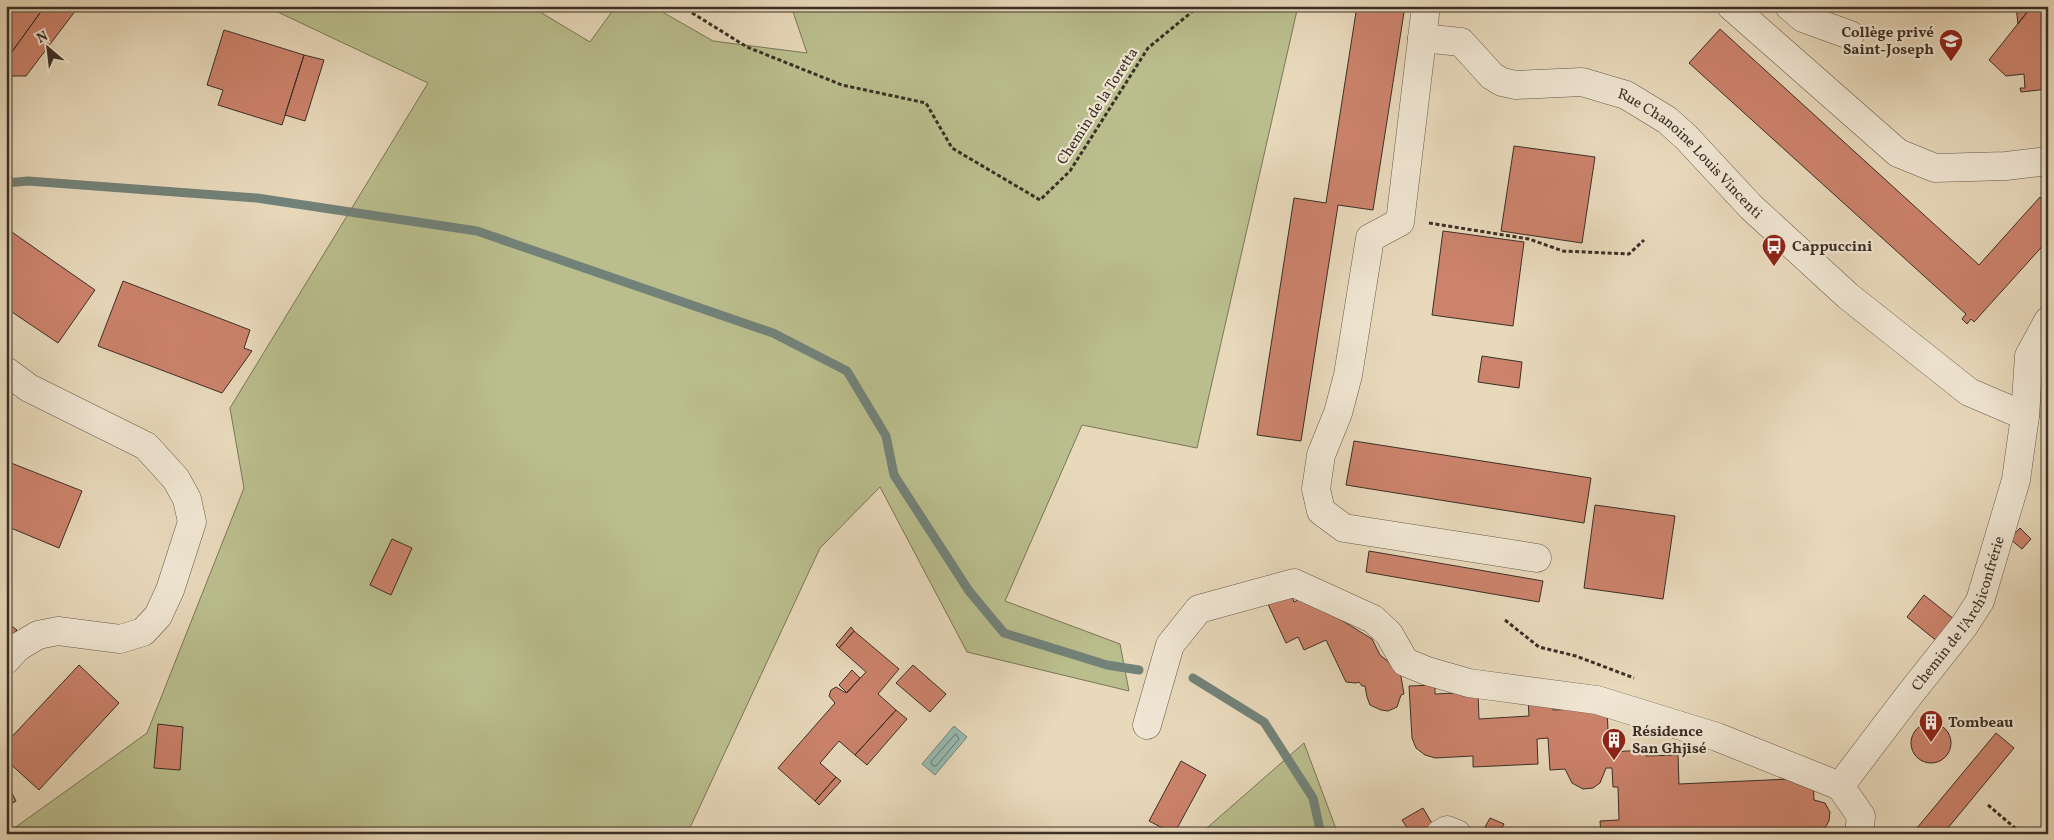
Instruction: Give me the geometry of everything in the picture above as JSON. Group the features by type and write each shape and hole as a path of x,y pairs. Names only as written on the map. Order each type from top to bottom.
{"street":[{"path":"1426,6 1400,222 1370,238 1348,375 1338,413 1320,455 1316,489 1321,511 1344,528 1537,558"},
{"path":"1731,6 1898,153 1936,168 2006,166 2048,161"},
{"path":"1790,6 1803,18 1850,35"},
{"name":"Rue Chanoine Louis Vincenti","path":"1422,38 1461,42 1492,76 1502,82 1516,85 1582,82 1626,95 1647,107 1667,120 1686,137 1751,207 1848,296 1969,392 2025,416"},
{"name":"Chemin de l'Archiconfrérie","path":"1840,786 1964,626 1980,601 2016,480 2025,416 2029,356 2048,321"},
{"path":"6,371 29,388 146,446 176,479 187,499 192,522 170,590 158,616 143,632 120,640 58,631 38,635 18,647 6,660"},
{"path":"1148,725 1170,645 1199,609 1294,583 1373,619 1389,634 1405,662 1427,671 1469,683 1597,700 1717,737 1840,786 1861,816 1860,834"},
{"path":"1440,834 1447,830 1457,834"}],"path":[{"name":"Chemin de la Toretta","path":"681,6 747,48 842,84 926,103 952,148 1040,200 1070,171 1148,48 1199,6"},
{"path":"1400,222 1440,224 1529,239 1563,251 1629,254 1644,240"},
{"path":"1505,620 1538,647 1576,656 1594,663"},
{"path":"1988,805 2022,834"}],"green space":[{"path":"265,6 530,6 590,42 616,6 652,6 713,41 807,53 791,6 1298,6 1197,448 1082,425 1005,601 1120,644 1129,691 967,652 880,487 820,548 687,834 6,834 147,733 244,488 230,408 428,83"},
{"path":"1804,6 1909,6 1815,13"},
{"path":"1304,743 1338,834 1200,834"}],"water":[{"path":"954,726 967,737 935,775 922,764"}],"building":[{"path":"12,6 45,6 6,60 6,14"},
{"path":"45,6 79,6 26,76 6,76 6,60"},
{"path":"1357,6 1405,6 1373,210 1338,205 1301,441 1257,435 1294,198 1326,203"},
{"path":"2016,6 2032,6 2018,24"},
{"path":"2032,6 2048,6 2048,89 2021,92 2020,88 2025,88 2024,74 2006,76 1989,60"},
{"path":"1720,29 1979,265 2040,197 2048,204 2048,240 1974,322 1971,319 1967,324 1962,319 1966,314 1689,63"},
{"path":"224,30 304,55 282,125 218,105 223,90 207,85"},
{"path":"304,55 324,60 305,121 285,115"},
{"path":"1514,146 1595,157 1582,243 1501,231"},
{"path":"6,228 95,290 58,343 6,308"},
{"path":"1443,231 1524,242 1513,326 1432,315"},
{"path":"123,281 250,330 244,348 252,351 222,393 98,346"},
{"path":"1482,356 1522,362 1519,388 1478,382"},
{"path":"1354,441 1591,478 1584,523 1346,485"},
{"path":"6,461 82,491 59,548 6,526"},
{"path":"1595,505 1675,516 1663,599 1584,588"},
{"path":"2020,528 2031,539 2022,549 2010,539"},
{"path":"392,539 412,548 391,595 370,585"},
{"path":"1369,551 1543,581 1539,602 1366,572"},
{"path":"1290,591 1294,602 1304,597 1372,639 1380,655 1400,671 1404,694 1401,695 1397,707 1388,711 1370,705 1365,686 1362,686 1359,682 1346,682 1326,640 1304,650 1298,637 1286,643 1267,602"},
{"path":"1924,595 1960,624 1943,646 1907,617"},
{"path":"6,622 17,630 6,643"},
{"path":"851,627 854,631 839,648 836,645"},
{"path":"854,631 899,669 878,694 896,710 855,755 839,741 820,763 836,777 815,801 778,768 835,703 829,696 831,690 836,687 846,693 866,672 839,648"},
{"path":"79,665 119,703 39,790 6,760 6,743"},
{"path":"913,665 946,694 930,712 896,683"},
{"path":"852,670 860,678 847,693 839,685"},
{"name":"Résidence San Ghjisé","path":"1435,685 1435,694 1478,692 1479,719 1529,716 1528,699 1553,698 1553,710 1607,708 1609,752 1646,750 1646,756 1678,755 1679,784 1813,778 1814,800 1825,803 1830,812 1829,821 1825,828 1817,834 1601,834 1600,821 1619,820 1618,787 1613,787 1612,768 1606,768 1600,783 1593,788 1583,789 1572,783 1565,769 1550,770 1548,738 1537,739 1538,764 1473,767 1473,756 1435,758 1425,755 1416,748 1412,738 1409,686"},
{"path":"896,710 907,719 867,765 855,755"},
{"name":"Tombeau","path":"1935,723 1942,726 1948,732 1951,743 1950,751 1942,760 1935,763 1927,763 1920,760 1912,751 1911,739 1914,732 1923,724"},
{"path":"158,724 183,727 180,770 154,768"},
{"path":"1996,733 2014,748 1943,834 1912,834"},
{"path":"1181,761 1206,775 1174,834 1149,821"},
{"path":"836,777 841,781 819,805 815,801"},
{"path":"6,782 16,801 6,807"},
{"path":"1423,808 1433,825 1418,834 1411,834 1402,820"},
{"path":"1490,818 1504,824 1499,834 1485,827"}],"waterway":[{"path":"6,183 28,181 257,198 477,231 773,333 847,371 886,436 894,475 969,591 1004,633 1107,665 1139,670"},
{"path":"1193,678 1264,722 1313,798 1321,834"}],"place":[{"name":"Collège privé Saint-Joseph","path":"1951,62"},
{"name":"Cappuccini","path":"1774,267"},
{"name":"Tombeau","path":"1931,743"},
{"name":"Résidence San Ghjisé","path":"1614,761"}]}
